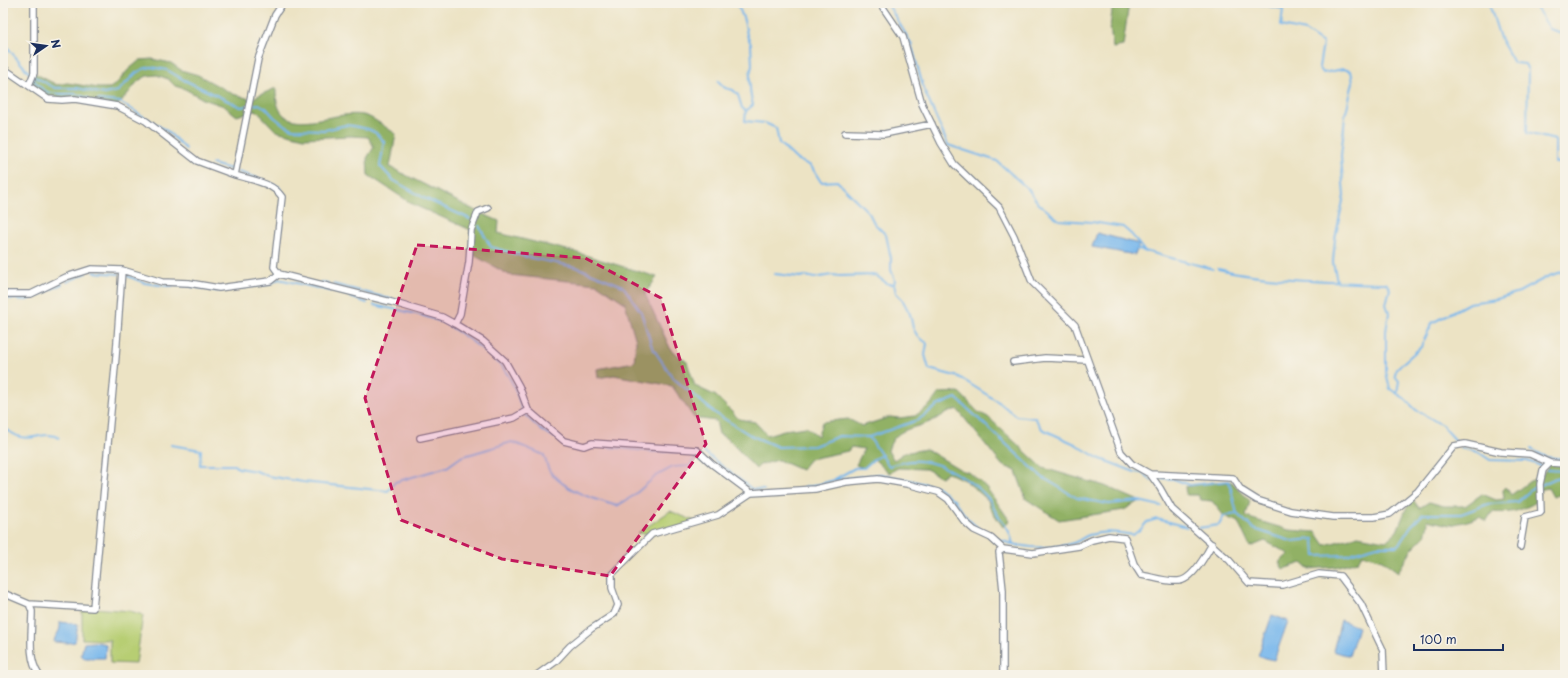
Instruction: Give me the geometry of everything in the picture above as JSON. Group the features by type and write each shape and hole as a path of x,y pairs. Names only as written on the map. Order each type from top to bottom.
{"street":[{"path":"29,85 34,73 34,3"},
{"path":"235,175 258,58 275,15 283,3"},
{"path":"880,3 903,37 922,104 941,144 954,164 999,207 1014,236 1032,282 1075,325 1121,452 1132,464 1150,474 1172,509 1229,560 1249,583 1282,585 1319,574 1340,576 1361,604 1383,650 1384,675"},
{"path":"3,68 48,99 75,99 117,106 146,121 196,161 277,190 282,197 274,267 279,274 391,302 442,317 455,324 483,341 505,361 519,386 528,410 564,441 584,446 592,443 697,450 712,464 751,493"},
{"path":"845,133 884,134 932,124"},
{"path":"455,324 460,314 469,262 472,230 478,212 488,208"},
{"path":"3,294 31,294 66,277 91,269 122,270 162,282 189,283 219,288 270,282 279,274"},
{"path":"3,592 29,604 93,608 116,356 122,270"},
{"path":"1013,362 1046,358 1087,360"},
{"path":"420,438 514,418 528,410"},
{"path":"1150,474 1233,478 1241,490 1257,500 1292,511 1333,517 1374,517 1390,514 1418,491 1454,446 1465,444 1501,452 1530,454 1550,463 1565,464"},
{"path":"1520,547 1524,516 1541,512 1540,484 1543,470 1550,463"},
{"path":"537,675 555,662 570,646 591,629 614,614 618,605 612,588 612,574 652,534 718,515 751,493 815,489 846,482 878,479 907,484 938,492 948,499 969,526 991,538 1003,549 1033,554 1079,546 1092,540 1109,536 1125,538 1134,564 1141,575 1179,582 1188,578 1203,560 1212,544"},
{"path":"1003,549 999,552 1003,590 1003,675"},
{"path":"29,604 32,611 33,661 35,670 39,675"}],"highlighted area":[{"path":"417,245 585,258 661,298 706,444 610,576 502,559 401,520 365,398"}],"green space":[{"path":"1113,3 1129,3 1123,46 1113,48 1110,27"},
{"path":"152,59 171,63 181,70 198,75 233,94 250,99 276,88 278,106 285,116 295,120 309,120 354,114 367,116 396,134 390,167 478,212 499,221 498,233 575,252 657,277 645,294 671,350 687,362 695,386 716,396 739,419 755,422 767,435 784,430 806,427 818,436 822,422 848,419 862,426 890,417 899,418 915,416 930,405 939,393 959,392 978,412 988,417 1043,468 1105,486 1139,501 1124,510 1059,520 1026,499 1016,471 1002,465 957,409 925,424 900,433 891,443 888,451 894,460 904,453 926,449 961,470 970,473 986,487 1010,521 1003,527 990,508 988,500 966,481 947,472 941,477 926,469 898,468 889,473 874,459 864,468 856,465 864,449 851,447 848,451 810,459 801,470 778,460 760,465 756,469 729,440 719,434 716,421 694,418 672,386 614,375 598,378 597,369 634,362 636,341 625,303 597,284 509,275 470,253 471,230 414,205 368,175 367,158 374,147 368,137 351,136 304,138 276,131 256,110 237,116 224,106 203,99 185,89 175,86 168,79 157,75 147,76 138,81 117,106 75,99 48,99 29,85 34,73 57,85 67,83 98,88 110,88 140,60"},
{"path":"1550,463 1565,464 1565,493 1553,497 1548,488 1539,490 1538,501 1516,511 1505,513 1492,512 1486,522 1480,517 1450,525 1427,520 1428,523 1425,536 1412,549 1398,572 1382,560 1362,554 1358,561 1335,567 1309,569 1302,563 1283,569 1279,562 1289,554 1265,541 1250,547 1238,522 1224,516 1212,501 1201,500 1198,495 1186,495 1185,487 1212,482 1232,482 1250,501 1246,516 1289,530 1316,532 1325,545 1358,536 1386,541 1397,531 1411,497 1419,508 1429,502 1444,506 1465,506 1482,494 1496,500 1504,499 1503,490 1506,487 1511,495 1530,481 1541,477"},
{"path":"670,511 697,522 652,534 638,533"},
{"path":"82,607 130,611 143,615 136,664 110,663 110,640 82,639"}],"water":[{"path":"1097,233 1139,244 1135,255 1092,247"},
{"path":"1272,615 1288,621 1274,660 1258,656"},
{"path":"1341,620 1358,627 1349,656 1333,651"},
{"path":"60,622 78,624 75,642 54,642 60,629"},
{"path":"95,642 106,644 105,658 84,658 81,655 84,643"}],"waterway":[{"path":"736,3 742,15 747,36 751,44 752,65 750,74 750,94 753,105 746,111"},
{"path":"887,3 911,43 924,90 948,145 997,161 1028,189 1038,203 1059,220 1092,222 1123,227 1132,235 1145,252"},
{"path":"1254,3 1283,9 1281,26 1305,31 1323,43 1319,67 1323,73 1343,69 1351,71 1353,82 1345,117 1341,156 1344,196 1335,239 1333,262 1337,281"},
{"path":"1489,3 1500,38 1514,63 1525,64 1528,70 1527,133 1555,140 1555,163 1561,163 1560,190 1565,234"},
{"path":"1535,3 1535,6 1550,29 1565,34"},
{"path":"3,30 7,47 31,75"},
{"path":"30,74 55,88 77,88 104,94 118,91 136,73 151,67 167,70 184,80 241,107 259,104 266,108 283,124 293,129 325,130 346,125 368,129 376,133 384,142 380,166 393,180 426,199 470,219"},
{"path":"33,79 47,92 57,94 76,94 88,98"},
{"path":"718,81 725,88 733,90 738,95 742,108 746,111 745,121 765,123 776,128 779,143 796,159 811,166 821,182 837,181 869,213 874,223 886,235 891,258 891,270 895,280 894,284 896,293 902,299 910,314 913,328 918,337 927,343 925,355 929,369 959,377 1000,403 1016,416 1035,418 1042,429 1075,444 1098,458 1135,472 1142,473 1152,481"},
{"path":"98,100 120,102 167,131 186,149"},
{"path":"212,164 231,169"},
{"path":"239,172 263,180"},
{"path":"269,183 279,187 284,195 279,245"},
{"path":"479,226 491,247 526,257 576,267 623,286 641,312 652,347 673,378 715,413 750,435 778,447 814,446 839,436 869,437 918,420 937,406 956,398 1042,477 1077,498 1109,504 1139,501 1161,506"},
{"path":"1137,249 1213,269"},
{"path":"1218,269 1280,278 1386,283 1390,289 1386,304 1389,313 1386,331 1386,372 1390,389 1404,398 1416,410 1442,425 1457,442"},
{"path":"1397,393 1399,381 1395,376 1396,369 1421,347 1432,323 1469,303 1497,299 1519,292 1549,276 1565,271"},
{"path":"93,272 119,274"},
{"path":"67,282 86,273"},
{"path":"775,274 814,278 832,275 875,275 888,284 894,284"},
{"path":"125,275 145,283 167,286 189,286 217,291 270,284 279,279 330,291"},
{"path":"321,282 328,283"},
{"path":"3,298 26,300 62,284"},
{"path":"333,284 410,304"},
{"path":"350,297 367,303"},
{"path":"374,305 431,318 445,324 463,335 491,356 503,368 512,383 522,409"},
{"path":"525,415 541,430 560,440"},
{"path":"3,429 16,436 26,438 44,435 59,438"},
{"path":"869,437 889,466 912,461 928,462 947,469 967,480 990,501 1008,530 1013,544"},
{"path":"171,445 201,450 200,465 235,465 238,468 256,471 268,476 303,482 388,491 395,482 447,467 461,457 512,442 544,455 551,473 558,480 573,490 617,506 633,496 656,476 673,467 690,466 696,455 687,452 655,452 600,446 578,451 565,444"},
{"path":"1460,448 1478,452 1490,460 1527,461 1542,466"},
{"path":"1531,449 1546,457 1565,459"},
{"path":"704,452 752,489 764,490"},
{"path":"835,479 855,468 864,468 874,459 882,455"},
{"path":"1547,470 1565,471"},
{"path":"804,487 834,480 880,474 909,480 938,487 954,500 967,518 979,529"},
{"path":"1160,478 1174,479 1190,485 1229,481 1237,514 1254,529 1291,541 1314,539 1315,556 1346,555 1377,546 1398,546 1411,526 1423,514 1461,514 1488,504 1517,502 1532,489 1556,478 1565,477"},
{"path":"1198,528 1219,525 1224,516 1237,514"},
{"path":"993,537 1012,544 1043,548 1075,542 1089,535 1105,532 1133,535 1147,522 1157,519 1187,527"}]}
